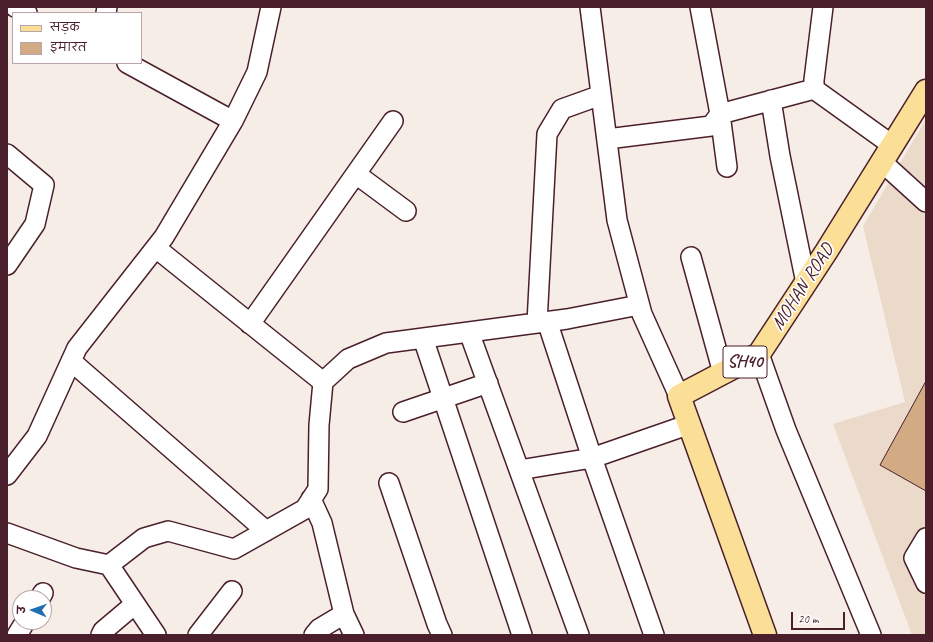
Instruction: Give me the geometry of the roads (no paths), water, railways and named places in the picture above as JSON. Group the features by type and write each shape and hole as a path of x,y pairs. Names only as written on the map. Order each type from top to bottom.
{"main road":[{"name":"MOHAN ROAD","path":"679,396 759,354 806,283 926,91"},
{"path":"679,396 765,635"}],"street":[{"path":"15,7 25,12"},
{"path":"7,475 37,436 77,348 164,237 233,121 258,72 271,7"},
{"path":"590,7 617,220 642,314 679,396"},
{"path":"700,7 720,114 727,167"},
{"path":"823,7 814,89 887,154 926,202"},
{"path":"129,64 233,121"},
{"path":"607,139 711,126 720,114 814,89"},
{"path":"601,95 562,109 547,134 542,322 592,458 654,635"},
{"path":"771,100 780,156 806,283"},
{"path":"250,324 393,121"},
{"path":"7,154 44,185 35,224 7,265"},
{"path":"356,174 406,210"},
{"path":"156,248 323,382"},
{"path":"691,257 723,373"},
{"path":"109,564 144,538 168,531 234,549 305,509 318,489 319,425 323,382 348,359 386,343 542,322 639,305"},
{"path":"469,332 578,635"},
{"path":"423,338 522,635"},
{"path":"759,354 786,430 871,635"},
{"path":"71,361 266,531"},
{"path":"403,412 488,383"},
{"path":"519,470 592,458 690,424"},
{"path":"389,483 442,635"},
{"path":"311,499 322,523 344,614 354,635"},
{"path":"7,533 76,558 109,564 156,635"},
{"path":"926,538 914,558 926,583"},
{"path":"198,635 232,592"},
{"path":"101,635 103,631 135,604"},
{"path":"314,635 319,630 344,614"}]}
